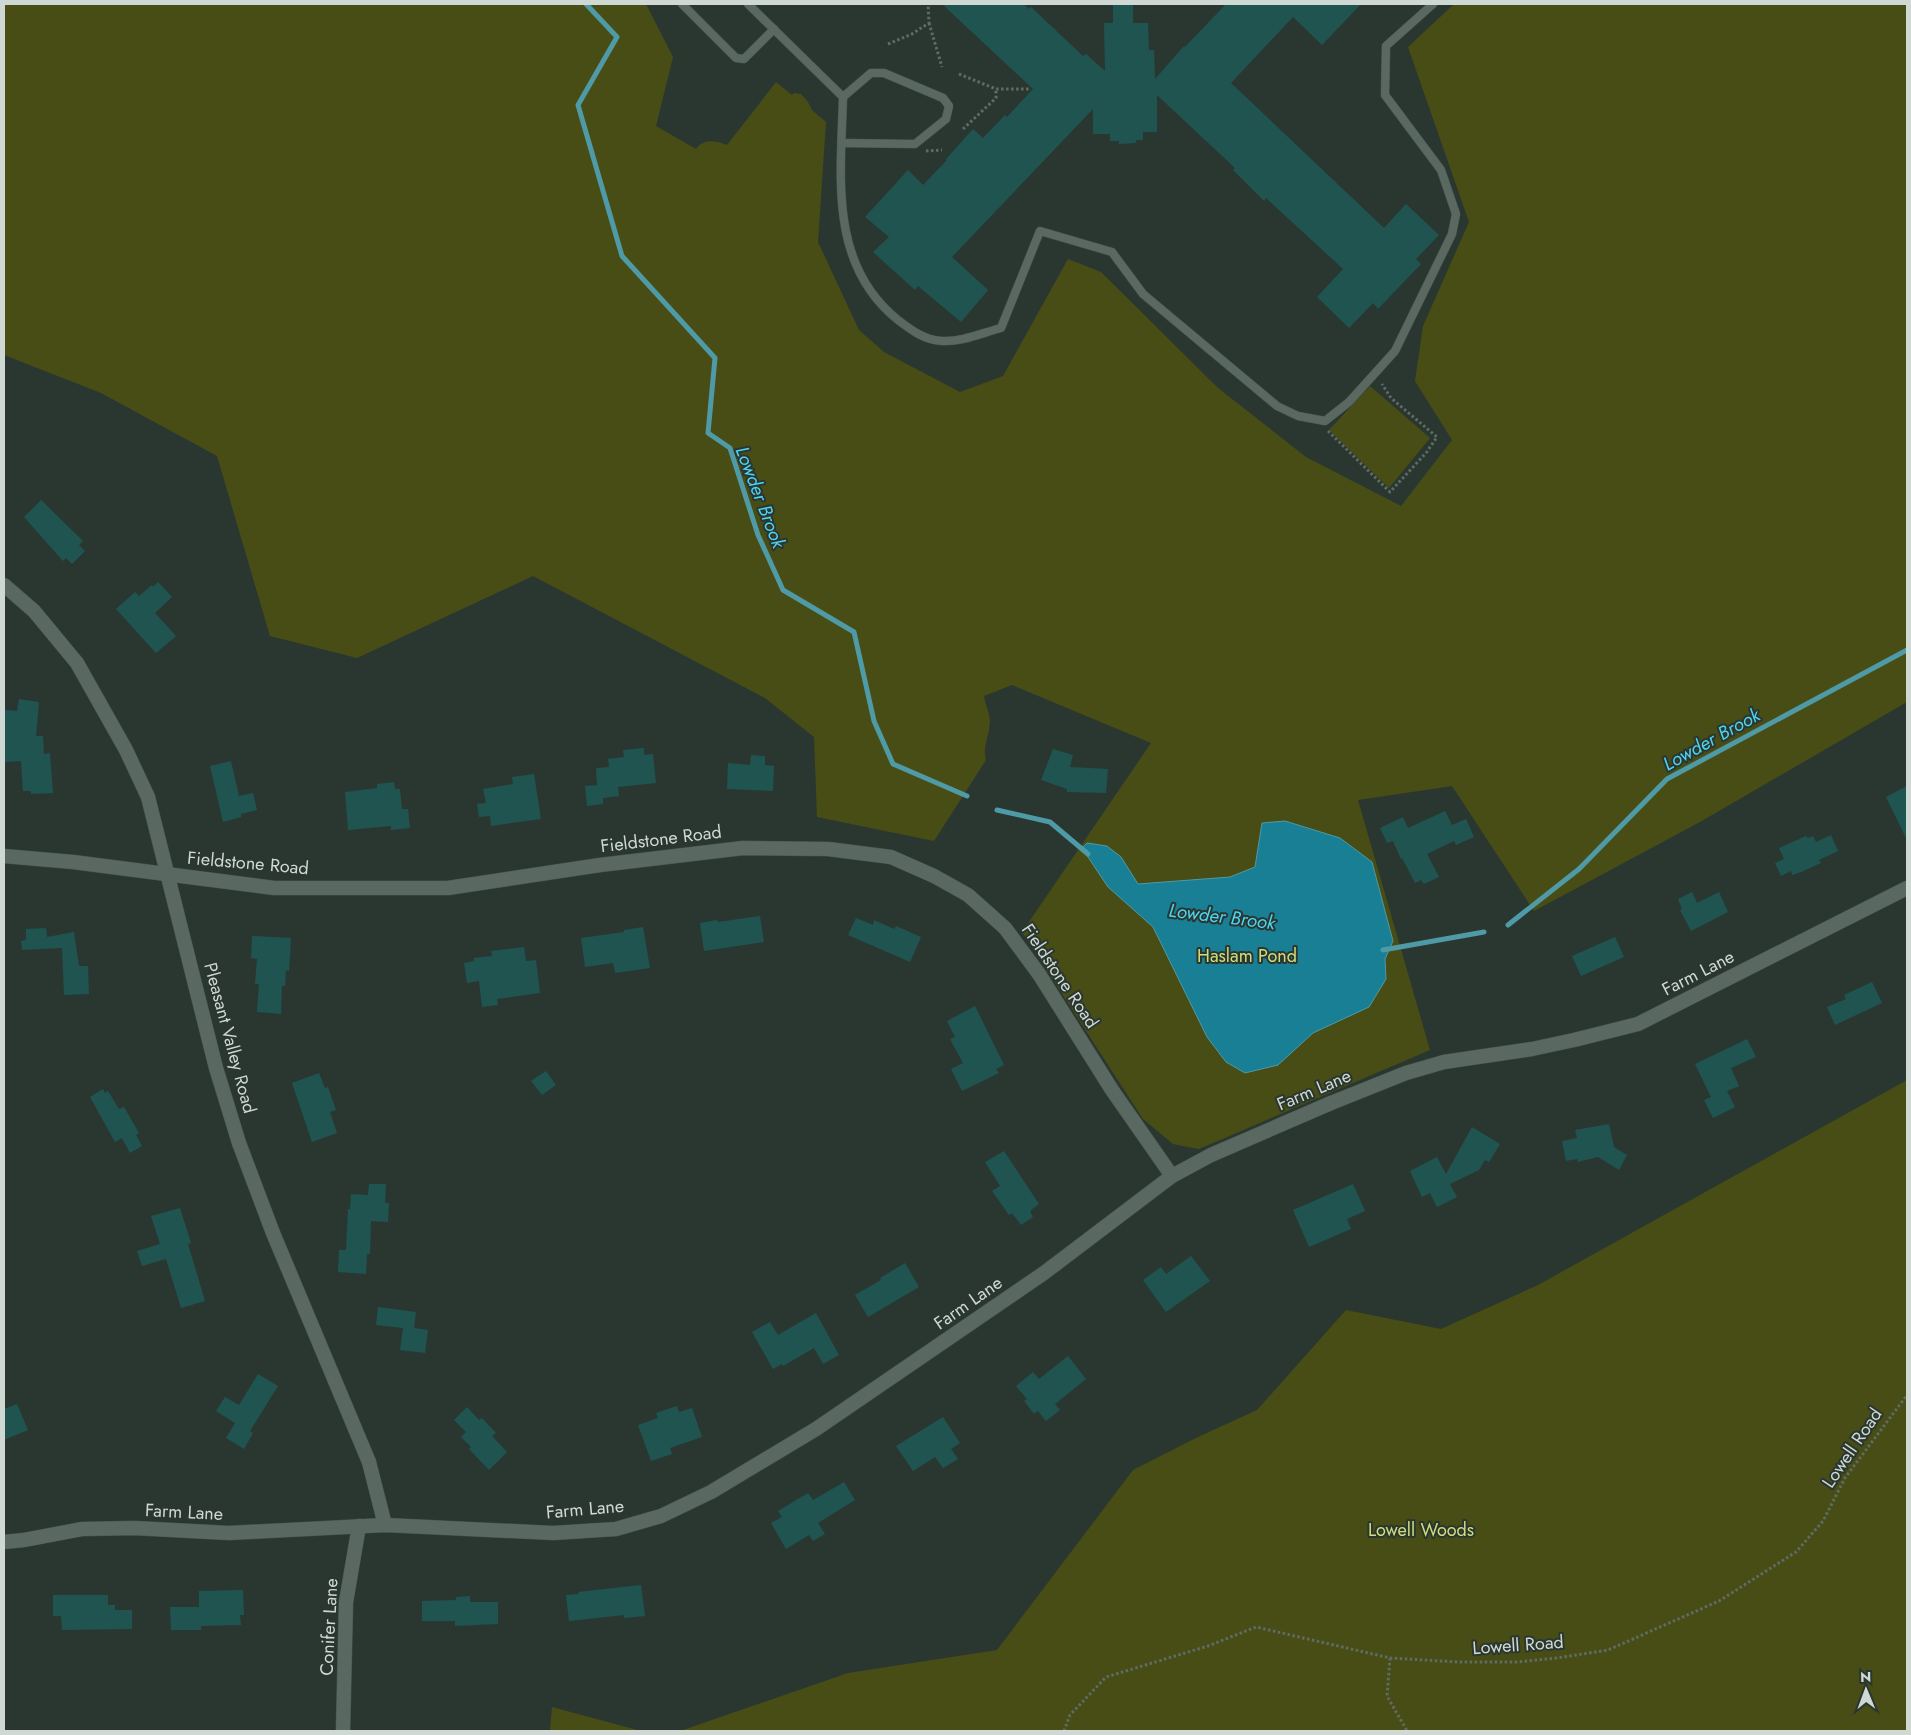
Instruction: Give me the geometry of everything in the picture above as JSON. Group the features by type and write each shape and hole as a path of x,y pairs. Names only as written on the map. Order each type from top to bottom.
{"street":[{"name":"Pleasant Valley Road","path":"4,585 34,611 76,663 126,750 148,797 216,1068 239,1143 277,1243 369,1462 385,1525"},
{"name":"Fieldstone Road","path":"4,856 74,862 274,888 448,888 600,865 743,848 828,849 891,857 934,876 968,895 1005,928 1039,974 1112,1090 1172,1176"},
{"name":"Farm Lane","path":"4,1542 82,1529 134,1528 229,1533 385,1525 553,1533 616,1529 661,1516 711,1492 816,1429 1044,1273 1172,1176 1220,1152 1331,1103 1406,1073 1444,1062 1541,1047 1638,1024 1907,888"},
{"name":"Conifer Lane","path":"343,1731 346,1602 359,1526"}],"lane":[{"path":"682,4 736,58 744,60 774,29"},
{"path":"748,4 843,97 840,196 845,234 850,252 859,272 881,307 910,330 925,338 941,341 956,340 1001,328 1040,231 1112,252 1142,294 1277,406 1298,416 1325,421 1349,402 1395,351 1452,234 1456,214 1441,170 1384,95 1386,46 1433,4"},
{"path":"842,143 915,144 946,119 948,106 943,98 884,72 871,73 843,97"}],"path":[{"path":"928,4 929,23 942,68"},
{"path":"888,44 912,34 929,23"},
{"path":"959,74 996,89 1029,89"},
{"path":"963,129 996,98 996,89"},
{"path":"1325,421 1328,432 1390,492 1438,437 1391,398 1375,373"},
{"name":"Lowell Road","path":"1064,1731 1070,1715 1106,1677 1208,1646 1256,1626 1390,1658 1458,1662 1516,1662 1608,1650 1719,1600 1796,1552 1823,1521 1845,1478 1907,1395"},
{"path":"1390,1658 1387,1696 1407,1731"}],"green space":[{"name":"Haslam Pond","path":"4,4 646,4 673,57 656,126 696,149 706,142 727,145 776,82 792,95 794,93 801,94 812,110 826,122 818,242 859,330 884,352 960,392 1003,376 1068,259 1101,272 1218,388 1306,457 1401,506 1452,440 1415,381 1423,326 1469,222 1408,47 1454,4 1907,4 1907,702 1700,822 1534,911 1452,786 1358,800 1430,1050 1199,1149 1173,1144 1143,1119 1022,932 1151,743 1012,685 984,696 990,720 985,750 986,760 934,841 817,817 814,737 765,698 533,576 357,658 270,636 217,456 101,393 4,355"},
{"path":"1370,386 1430,438 1389,488 1329,430"},
{"name":"Lowell Woods","path":"1907,1080 1907,1731 680,1731 848,1673 997,1650 1133,1470 1257,1410 1346,1310 1441,1329 1538,1285"},
{"path":"552,1707 641,1731 550,1731"}],"water":[{"path":"1285,821 1340,838 1372,862 1393,941 1385,959 1386,979 1369,1007 1313,1033 1278,1065 1245,1073 1226,1062 1207,1037 1153,927 1108,887 1082,848 1087,843 1107,846 1121,857 1138,884 1230,877 1255,867 1262,823"}],"building":[{"path":"942,4 1023,4 1029,9 1031,7 1083,56 1086,54 1105,71 1104,23 1113,23 1113,4 1133,4 1133,23 1148,23 1149,50 1154,50 1155,79 1184,46 1226,4 1361,4 1322,45 1293,17 1231,83 1384,228 1406,204 1439,235 1416,259 1421,264 1378,309 1373,303 1349,328 1317,297 1343,269 1266,198 1264,201 1233,170 1235,168 1157,95 1157,132 1143,132 1143,140 1136,140 1136,143 1119,144 1119,141 1110,141 1110,134 1093,134 1093,109 952,257 988,290 961,322 918,286 915,290 873,252 889,237 865,217 908,170 923,185 973,129 983,138 1005,115 1007,117 1033,89"},
{"path":"41,500 83,541 79,545 85,551 72,564 66,558 63,561 24,517"},
{"path":"158,582 172,597 155,613 176,636 156,653 116,609 135,592 139,596"},
{"path":"19,699 39,702 36,736 43,736 44,754 50,753 53,793 31,794 31,791 23,791 21,761 4,762 5,710 17,711"},
{"path":"644,748 644,755 653,754 656,783 618,787 619,796 603,798 603,804 587,806 585,786 597,785 596,768 609,767 608,759 624,757 623,750"},
{"path":"1053,749 1073,755 1070,767 1108,769 1106,793 1067,792 1067,789 1041,780"},
{"path":"751,755 765,756 765,765 774,766 773,791 727,789 728,763 750,765"},
{"path":"231,761 239,796 253,793 257,810 241,814 241,817 223,822 210,766"},
{"path":"534,774 541,819 491,826 490,816 479,817 477,804 486,803 483,789 513,784 512,777"},
{"path":"394,782 395,789 400,789 402,809 408,809 410,828 391,830 391,826 348,830 345,792 377,788 377,784"},
{"path":"1907,786 1907,840 1886,797"},
{"path":"1445,811 1452,825 1466,819 1474,837 1456,845 1454,841 1427,854 1439,877 1424,884 1421,880 1415,883 1393,841 1387,843 1380,828 1403,817 1408,828"},
{"path":"1831,835 1838,851 1819,860 1821,863 1801,872 1792,875 1791,871 1781,876 1775,863 1784,859 1779,848 1806,836 1808,838 1813,836 1816,842"},
{"path":"1692,892 1697,903 1719,892 1728,912 1691,931 1680,910 1682,909 1678,899"},
{"path":"760,916 764,942 704,951 700,923"},
{"path":"856,918 873,925 874,920 894,929 896,926 921,937 910,962 848,935"},
{"path":"643,927 650,968 615,973 613,963 585,967 581,938 624,932 624,930"},
{"path":"46,928 47,937 74,932 79,966 88,966 89,994 64,995 62,948 22,950 21,941 26,940 26,929"},
{"path":"252,936 291,938 289,971 286,970 285,986 282,986 281,1014 257,1012 259,984 255,984 257,959 251,958"},
{"path":"1615,937 1624,957 1581,976 1572,956"},
{"path":"524,947 526,961 536,960 540,993 497,999 498,1005 482,1007 479,981 467,983 464,963 474,961 474,958 492,956 491,951"},
{"path":"1872,982 1882,1003 1835,1025 1827,1007 1846,999 1844,995"},
{"path":"975,1006 1004,1065 996,1069 999,1073 962,1091 951,1069 963,1063 950,1039 955,1037 947,1021"},
{"path":"1747,1039 1756,1057 1731,1068 1739,1086 1727,1091 1735,1107 1713,1118 1704,1100 1711,1097 1695,1064"},
{"path":"546,1071 556,1085 542,1095 531,1081"},
{"path":"319,1073 325,1088 328,1087 336,1110 330,1112 337,1133 312,1142 292,1083"},
{"path":"103,1089 105,1093 108,1091 119,1109 124,1107 139,1133 136,1135 142,1146 130,1153 122,1138 115,1142 90,1097"},
{"path":"1609,1124 1614,1147 1627,1155 1619,1170 1598,1157 1578,1162 1577,1159 1566,1161 1562,1141 1577,1138 1575,1130"},
{"path":"1472,1127 1500,1144 1489,1162 1485,1160 1479,1170 1450,1184 1457,1197 1437,1207 1430,1193 1422,1197 1410,1171 1437,1157 1446,1174"},
{"path":"1004,1151 1039,1204 1030,1211 1033,1217 1021,1225 1012,1213 1009,1215 992,1191 1000,1186 985,1162"},
{"path":"369,1184 386,1184 385,1203 389,1203 388,1222 371,1221 370,1254 367,1254 366,1274 338,1272 339,1250 346,1250 348,1209 350,1209 351,1194 368,1195"},
{"path":"1353,1184 1365,1211 1347,1219 1351,1229 1309,1247 1293,1210"},
{"path":"180,1208 191,1243 188,1244 205,1301 181,1308 166,1259 142,1266 137,1251 160,1244 151,1216"},
{"path":"1191,1256 1210,1281 1166,1312 1143,1280 1161,1267 1166,1274"},
{"path":"905,1263 919,1287 868,1317 855,1295"},
{"path":"378,1307 416,1312 414,1328 428,1330 425,1353 400,1350 403,1328 376,1325"},
{"path":"816,1313 839,1355 823,1364 814,1348 783,1366 782,1364 773,1369 752,1332 770,1322 778,1335"},
{"path":"1068,1356 1086,1379 1055,1404 1060,1410 1046,1421 1038,1411 1034,1414 1024,1401 1027,1399 1016,1386 1033,1372 1039,1379"},
{"path":"258,1374 278,1386 250,1431 253,1433 244,1449 226,1438 235,1423 216,1411 225,1397 239,1405"},
{"path":"17,1404 28,1430 4,1440 4,1409"},
{"path":"677,1406 679,1412 692,1408 702,1437 670,1448 672,1454 651,1461 638,1425 658,1418 656,1413"},
{"path":"467,1407 479,1420 482,1418 496,1433 492,1436 507,1452 489,1470 469,1449 471,1447 461,1437 466,1432 454,1420"},
{"path":"943,1417 960,1443 951,1449 958,1459 943,1468 935,1457 913,1471 896,1446"},
{"path":"844,1482 855,1500 818,1523 825,1534 813,1541 809,1535 786,1549 771,1523 782,1517 778,1511 808,1493 813,1500"},
{"path":"641,1585 645,1616 624,1618 624,1615 569,1621 566,1595"},
{"path":"243,1590 244,1615 240,1615 241,1625 201,1626 201,1630 171,1630 170,1607 199,1607 199,1591"},
{"path":"53,1595 108,1595 108,1605 115,1605 115,1610 132,1610 132,1629 62,1630 61,1616 53,1616"},
{"path":"470,1596 470,1602 498,1602 498,1624 455,1626 455,1621 422,1621 422,1601 456,1600 456,1597"}],"waterway":[{"name":"Lowder Brook","path":"586,4 617,37 578,105 622,256 715,358 708,433 730,448 758,535 783,590 854,632 874,721 893,764 967,796"},
{"name":"Lowder Brook","path":"1508,925 1579,869 1667,779 1907,650"},
{"name":"Lowder Brook","path":"997,810 1050,822 1088,854"},
{"name":"Lowder Brook","path":"1383,950 1484,932"}]}
